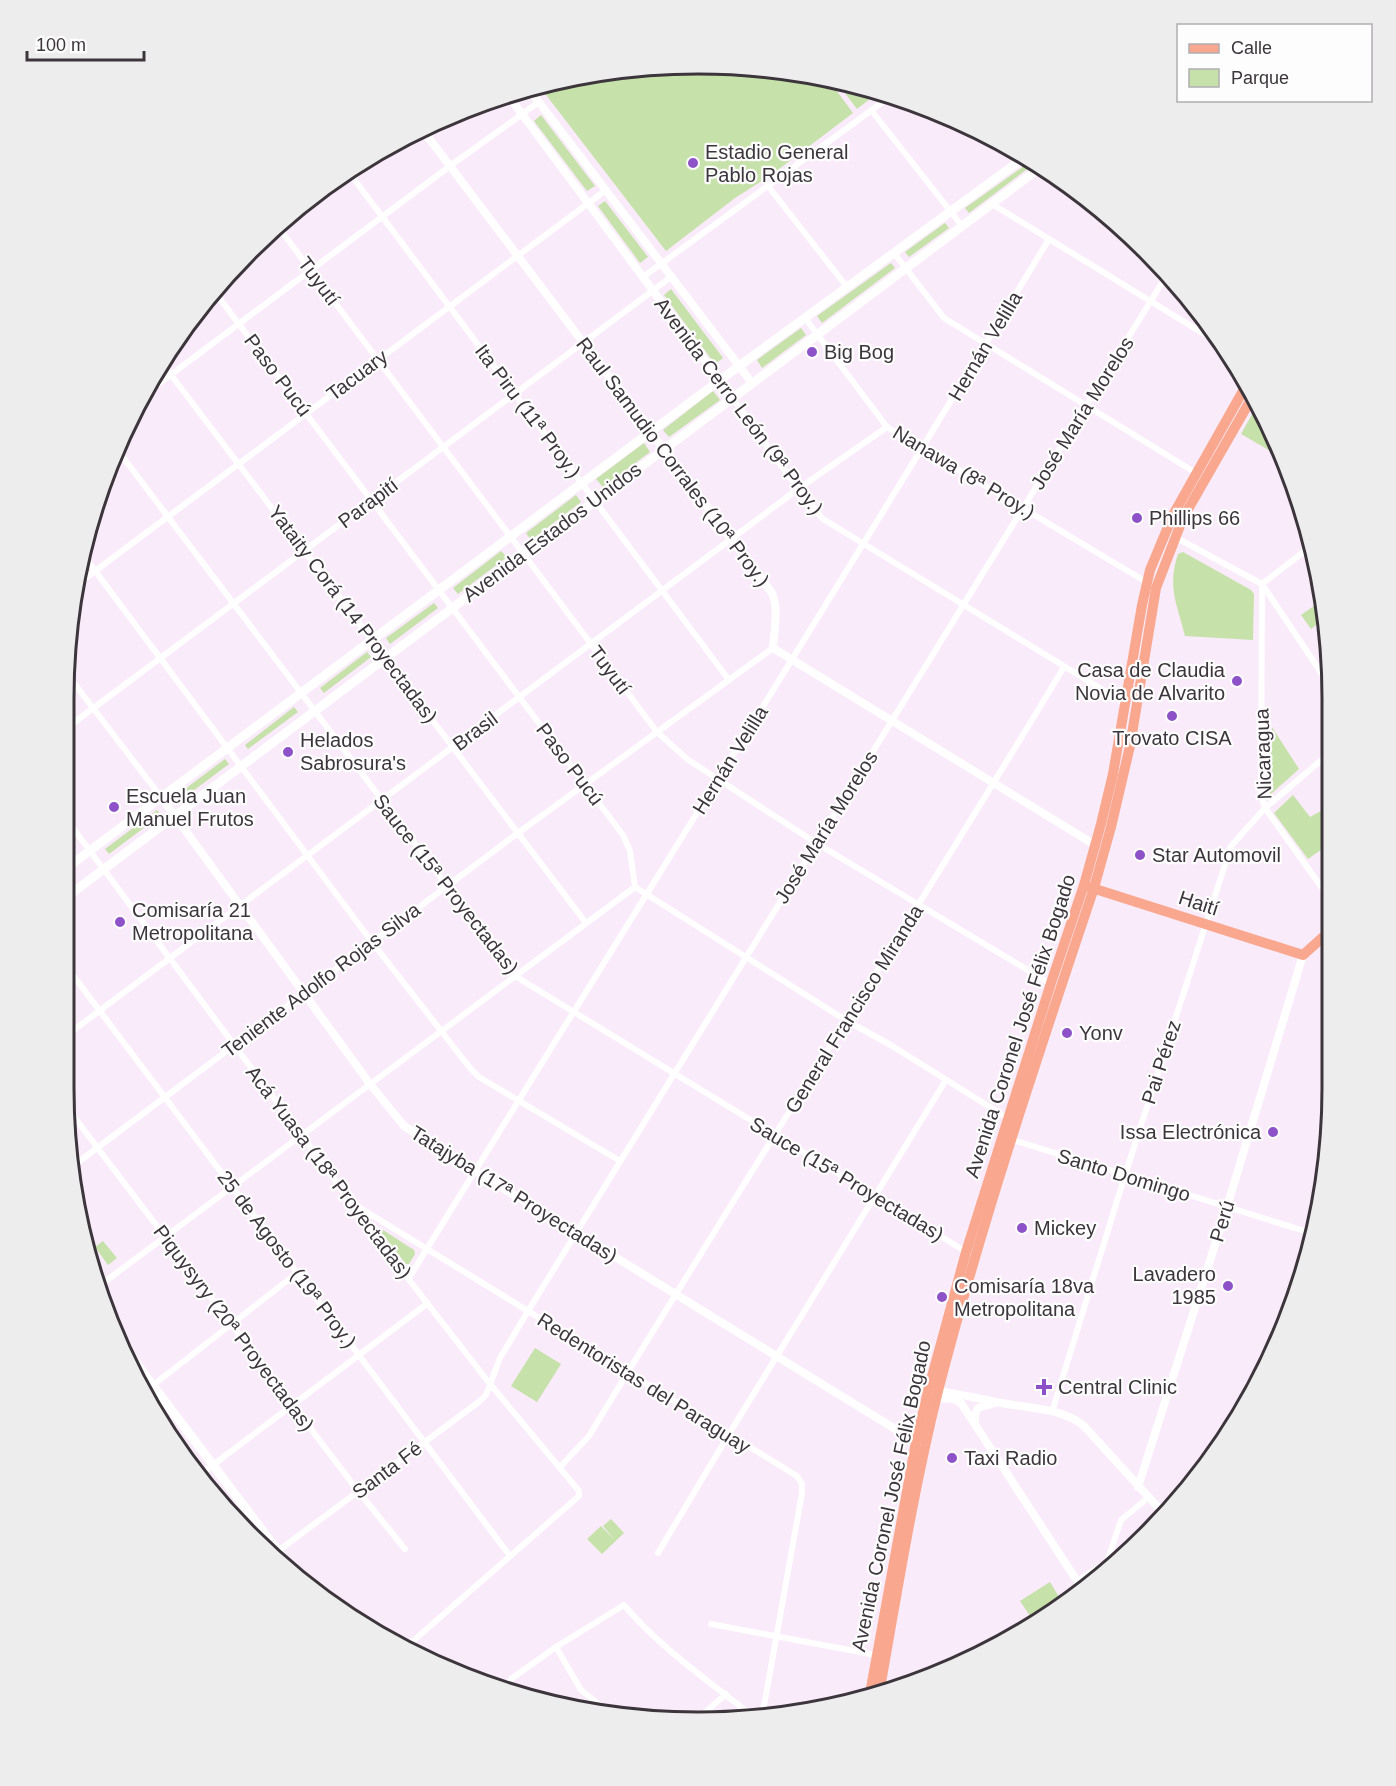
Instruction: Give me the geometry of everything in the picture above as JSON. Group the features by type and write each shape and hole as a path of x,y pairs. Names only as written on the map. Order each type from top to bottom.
{"main road":[{"name":"Avenida Estados Unidos","path":"74,862 720,380 1018,162"},
{"name":"Avenida Estados Unidos","path":"74,891 1034,172"},
{"name":"Avenida Coronel José Félix Bogado","path":"1089,886 1095,845 1113,774 1151,585 1196,473 1242,392"},
{"name":"Avenida Coronel José Félix Bogado","path":"1170,534 1248,404"},
{"name":"Avenida Coronel José Félix Bogado","path":"871,1688 932,1395 971,1255 1055,986 1111,826 1130,746 1151,585"},
{"name":"Haití","path":"1089,886 1303,955"},
{"path":"1303,955 1322,938"},
{"path":"140,1368 264,1538"},
{"name":"Avenida Coronel José Félix Bogado","path":"881,1685 921,1444"}],"street":[{"name":"Avenida Cerro León (9ª Proy.)","path":"534,96 752,383"},
{"name":"Avenida Cerro León (9ª Proy.)","path":"513,102 720,380 798,489 823,519 1126,705"},
{"path":"159,384 539,102"},
{"path":"644,277 883,102"},
{"path":"872,110 962,226"},
{"name":"Raul Samudio Corrales (10ª Proy.)","path":"427,136 774,599 773,648"},
{"name":"Ita Piru (11ª Proy.)","path":"353,178 729,680"},
{"path":"768,186 847,287"},
{"name":"Tacuary","path":"85,579 606,190"},
{"path":"992,204 1205,335"},
{"name":"Tuyutí","path":"282,232 657,732 687,759 816,843 1055,986"},
{"name":"Hernán Velilla","path":"409,1278 645,894 864,545 1049,239"},
{"path":"894,253 944,318 1196,473"},
{"name":"Parapití","path":"74,723 671,277"},
{"name":"José María Morelos","path":"490,1384 500,1358 575,1233 1163,281"},
{"name":"Paso Pucú","path":"219,298 623,835 630,850 635,887"},
{"name":"Nanawa (8ª Proy.)","path":"805,318 887,427 1151,585"},
{"name":"Yataity Corá (14 Proyectadas)","path":"167,370 586,923"},
{"name":"Brasil","path":"74,1030 798,489 887,427"},
{"name":"Sauce (15ª Proyectadas)","path":"122,456 515,976 971,1255"},
{"path":"1170,534 1262,584 1321,674"},
{"path":"1262,584 1305,551"},
{"path":"88,562 372,942 470,1068 479,1077 620,1161"},
{"name":"Nicaragua","path":"1262,584 1261,783 1264,808 1322,888"},
{"path":"773,648 1095,845"},
{"name":"Teniente Adolfo Rojas Silva","path":"78,1162 518,832 773,648"},
{"name":"General Francisco Miranda","path":"560,1467 589,1436 774,1134 920,905 1064,667"},
{"name":"Tatajyba (17ª Proyectadas)","path":"74,684 242,905 370,1084 404,1126 921,1444"},
{"name":"Pai Pérez","path":"1052,1412 1204,924 1231,846 1264,808 1322,759"},
{"name":"Acá Yuasa (18ª Proyectadas)","path":"74,830 428,1303 490,1384 580,1494 510,1556"},
{"path":"105,1282 635,887 847,1021 1013,1121"},
{"name":"Perú","path":"1138,1487 1227,1207 1303,955"},
{"name":"25 de Agosto (19ª Proy.)","path":"74,977 510,1556"},
{"path":"658,1553 946,1080"},
{"name":"Piquysyry (20ª Proyectadas)","path":"75,1118 358,1491 405,1549"},
{"name":"Santo Domingo","path":"1008,1138 1306,1231"},
{"name":"Redentoristas del Paraguay","path":"353,1203 797,1476 802,1484 777,1636"},
{"path":"150,1387 297,1273"},
{"path":"205,1471 428,1303"},
{"name":"Santa Fé","path":"278,1551 480,1401 486,1395 490,1384"},
{"path":"932,1395 954,1393 1052,1412 1071,1418 1083,1425 1160,1509"},
{"path":"932,1395 961,1403 1078,1583"},
{"path":"976,1425 975,1415 978,1408 996,1402"},
{"path":"1108,1560 1121,1520 1149,1497"},
{"path":"411,1642 510,1556"},
{"path":"509,1683 556,1647 624,1605 687,1666 748,1710"},
{"path":"711,1624 876,1655"},
{"path":"761,1709 764,1706 777,1636"},
{"path":"556,1647 581,1690 599,1704"},
{"path":"706,1712 726,1694"}],"green space":[{"name":"Estadio General Pablo Rojas","path":"698,74 780,79 835,89 853,113 666,251 544,93 616,79"},
{"path":"843,91 871,98 857,109"},
{"path":"541,115 595,186 587,191 534,121"},
{"path":"1024,166 1028,168 969,213 965,208"},
{"path":"605,201 648,257 640,263 598,206"},
{"path":"945,223 949,228 909,257 905,252"},
{"path":"891,263 895,268 822,323 817,316"},
{"path":"671,289 723,358 715,364 664,295"},
{"path":"801,328 806,335 762,368 757,360"},
{"path":"713,391 720,400 669,437 663,430"},
{"path":"1253,413 1272,452 1241,434"},
{"path":"644,443 650,452 603,487 596,479"},
{"path":"576,495 581,502 531,540 526,533"},
{"path":"501,551 507,557 458,594 453,588"},
{"path":"1183,552 1251,590 1254,594 1253,640 1185,636 1173,586 1178,554"},
{"path":"434,603 438,608 390,644 386,638"},
{"path":"1315,605 1318,624 1311,629 1301,615"},
{"path":"367,652 371,657 324,693 320,688"},
{"path":"294,707 298,712 248,749 245,745"},
{"path":"1272,727 1299,769 1271,794 1269,792"},
{"path":"225,759 229,764 181,800 177,795"},
{"path":"1293,795 1310,817 1322,810 1322,849 1308,859 1274,813"},
{"path":"157,810 161,815 109,854 105,849"},
{"path":"383,1230 414,1250 415,1254 409,1264 406,1264 381,1232"},
{"path":"103,1241 117,1258 108,1265 95,1247"},
{"path":"535,1348 561,1364 537,1402 511,1386"},
{"path":"176,1431 201,1463 200,1464"},
{"path":"611,1519 624,1533 602,1554 587,1539 601,1526 614,1539 603,1526"},
{"path":"1050,1582 1059,1597 1030,1616 1020,1601"}],"place":[{"name":"Estadio General Pablo Rojas","path":"693,163"},
{"name":"Big Bog","path":"812,352"},
{"name":"Phillips 66","path":"1137,518"},
{"name":"Casa de Claudia Novia de Alvarito","path":"1237,681"},
{"name":"Trovato CISA","path":"1172,716"},
{"name":"Helados Sabrosura's","path":"288,752"},
{"name":"Escuela Juan Manuel Frutos","path":"114,807"},
{"name":"Star Automovil","path":"1140,855"},
{"name":"Comisaría 21 Metropolitana","path":"120,922"},
{"name":"Yonv","path":"1067,1033"},
{"name":"Issa Electrónica","path":"1273,1132"},
{"name":"Mickey","path":"1022,1228"},
{"name":"Lavadero 1985","path":"1228,1286"},
{"name":"Comisaría 18va Metropolitana","path":"942,1297"},
{"name":"Central Clinic","path":"1044,1387"},
{"name":"Taxi Radio","path":"952,1458"}]}
